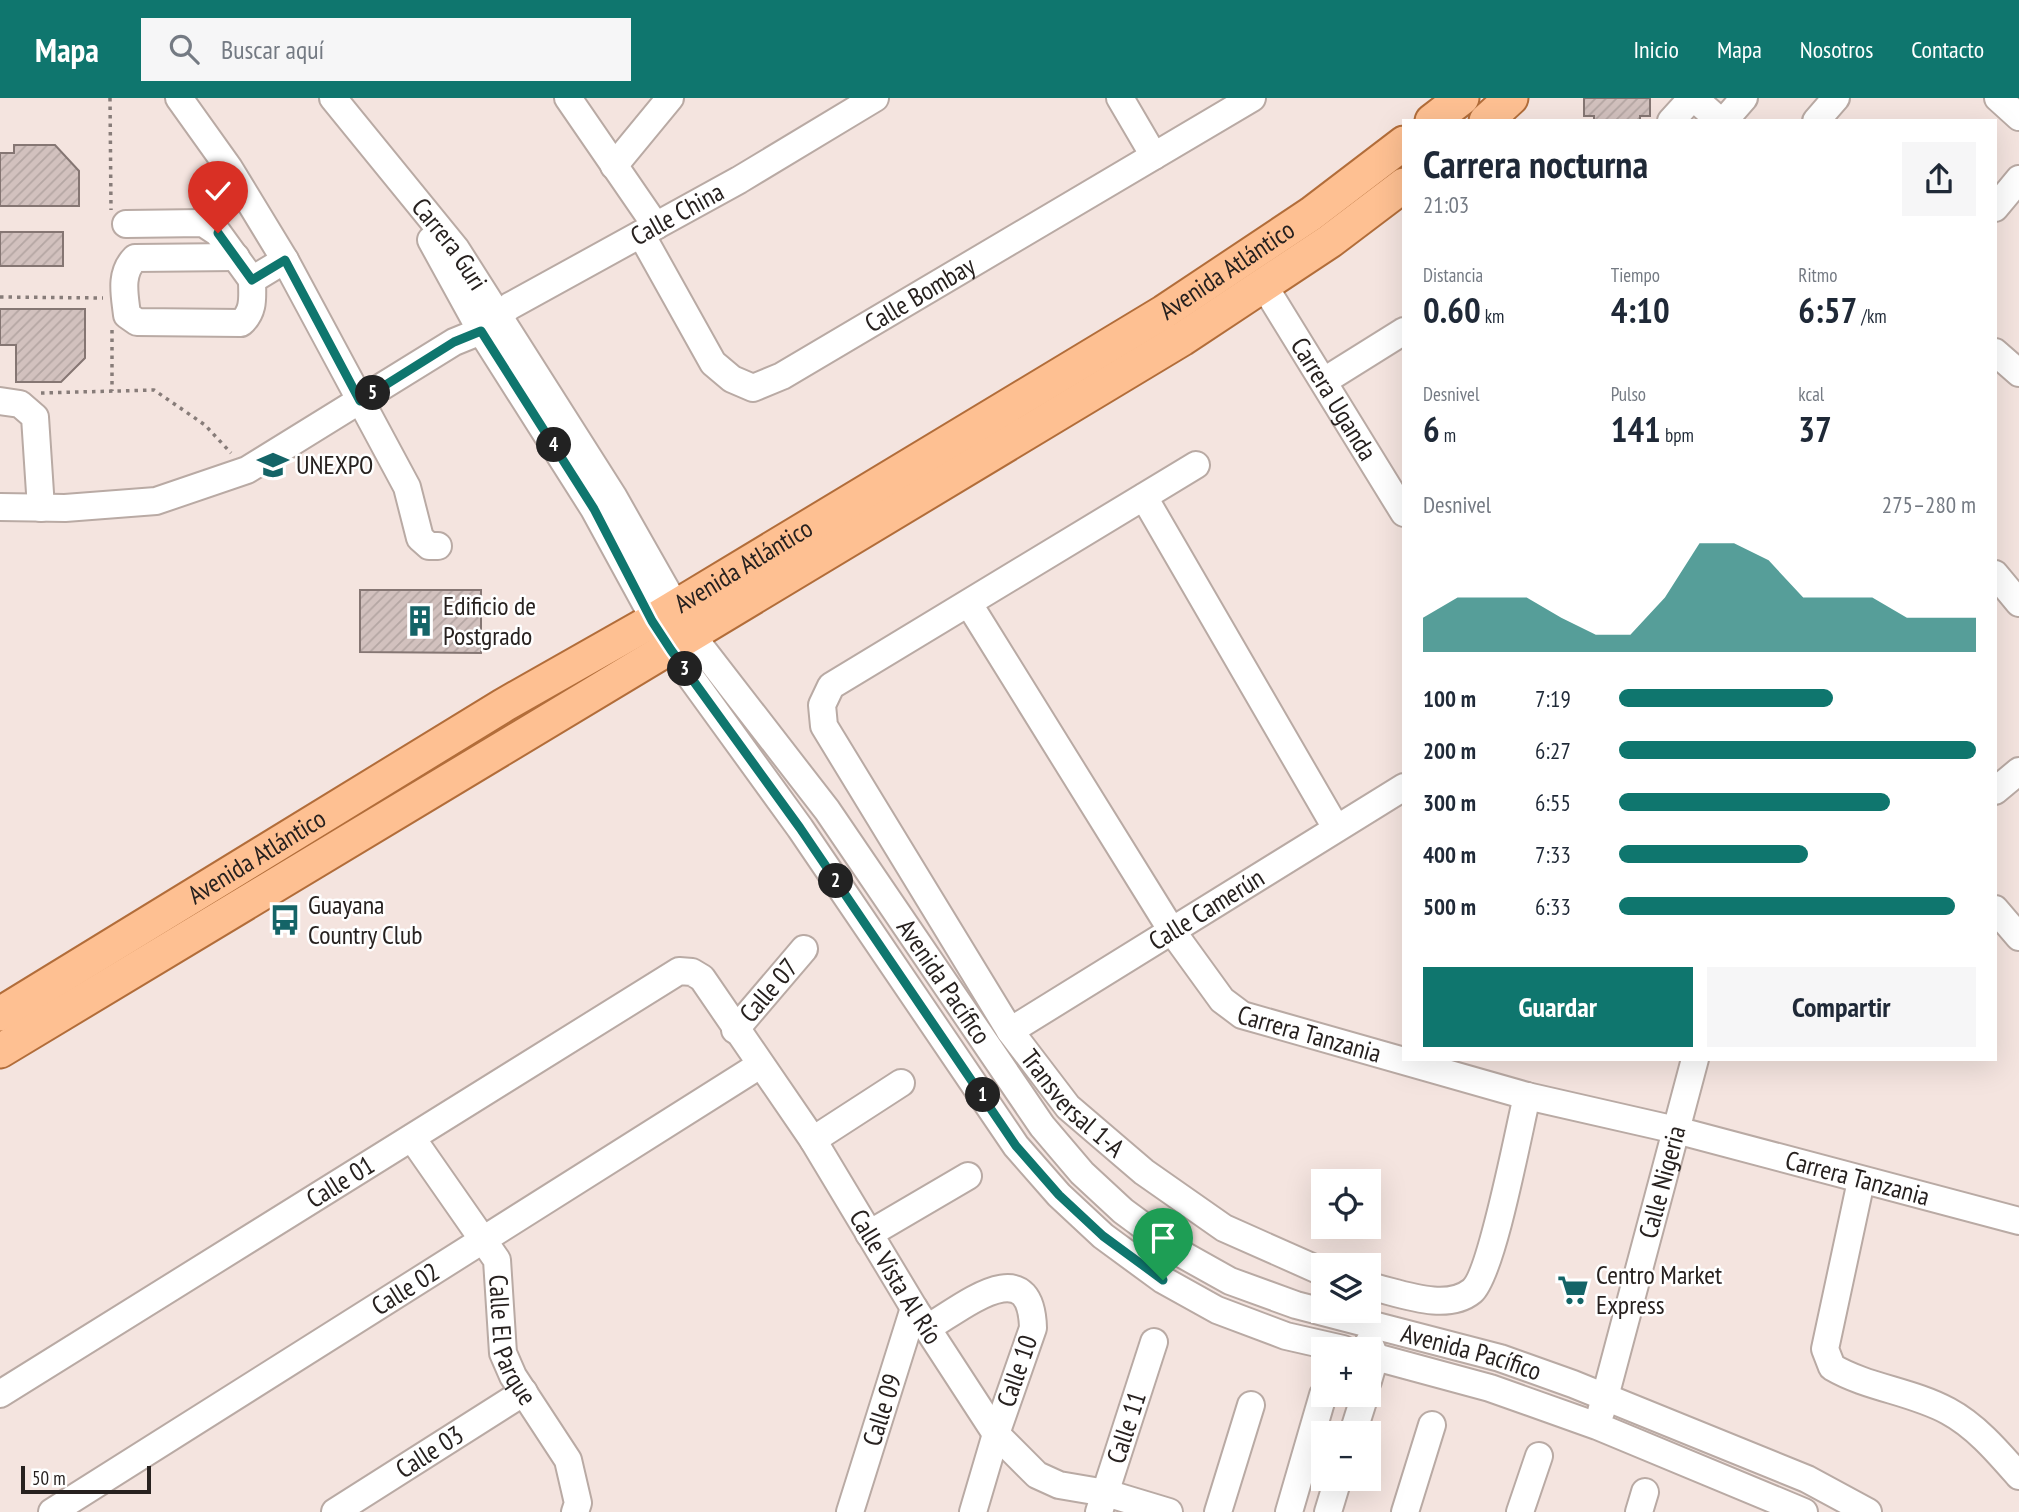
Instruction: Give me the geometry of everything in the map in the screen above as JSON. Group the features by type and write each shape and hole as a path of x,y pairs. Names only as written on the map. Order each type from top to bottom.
{"main road":[{"path":"1435,119 1462,98"},
{"path":"1488,119 1511,98"},
{"name":"Avenida Atlántico","path":"0,1014 504,705 664,614 1164,312 1311,214 1402,145"},
{"name":"Avenida Atlántico","path":"0,1051 449,778 682,643 1182,339 1330,241 1402,187"}],"street":[{"path":"178,98 229,168 285,260 407,487 420,538 429,546 438,546"},
{"name":"Carrera Guri","path":"333,98 456,249 489,324 613,496 664,614 682,643"},
{"path":"568,98 614,166 648,230"},
{"path":"614,166 670,98"},
{"name":"Calle China","path":"0,507 41,508 156,501 247,470 454,342 489,324 510,306 739,180 875,98"},
{"path":"1120,98 1154,156"},
{"name":"Calle Bombay","path":"648,230 713,363 732,379 753,388 782,376 1252,98"},
{"path":"1673,119 1693,98 1719,119"},
{"path":"1724,119 1744,98"},
{"path":"1818,119 1836,98"},
{"path":"1998,98 2019,117"},
{"path":"1997,206 2019,179"},
{"path":"119,217 203,223 218,233 236,257 252,280 249,316 241,323 136,322 127,316 124,280 127,265 135,258 236,257"},
{"path":"252,280 285,260"},
{"name":"Carrera Uganda","path":"1263,284 1324,380 1393,470 1402,505"},
{"path":"1324,380 1402,332"},
{"path":"1997,354 2019,373"},
{"path":"10,403 32,412 37,423 41,508"},
{"path":"969,604 1196,466"},
{"path":"1144,497 1336,828"},
{"path":"1997,576 2019,603"},
{"name":"Transversal 1-A","path":"969,604 831,686 822,705 824,726 1010,1031 1068,1107 1144,1172 1224,1228 1311,1267"},
{"name":"Carrera Tanzania","path":"969,604 1172,930 1222,1000 1242,1016 1402,1061"},
{"name":"Avenida Pacífico","path":"682,643 827,810 1042,1126 1082,1173 1124,1211 1181,1253 1230,1281 1311,1309"},
{"name":"Avenida Pacífico","path":"682,643 850,901 1016,1146 1059,1195 1103,1236 1163,1280 1217,1310 1286,1336 1311,1342"},
{"path":"1997,789 2019,771"},
{"name":"Calle Camerún","path":"1010,1031 1402,789"},
{"path":"850,901 871,874"},
{"path":"1997,911 2019,937"},
{"name":"Calle 07","path":"735,1030 804,949"},
{"name":"Calle Vista Al Río","path":"679,971 692,972 702,978 735,1030 813,1140 921,1318 996,1434 1037,1475 1059,1486 1103,1502 1169,1512"},
{"name":"Calle 01","path":"0,1394 679,971"},
{"name":"Carrera Tanzania","path":"1402,1061 1527,1096 1676,1130 2019,1221"},
{"name":"Calle Nigeria","path":"1597,1426 1694,1061"},
{"name":"Calle 02","path":"52,1512 760,1065"},
{"path":"813,1140 901,1083"},
{"path":"1381,1289 1435,1301 1455,1299 1473,1290 1486,1263 1527,1096"},
{"name":"Calle El Parque","path":"412,1138 481,1241 497,1260 503,1353 524,1392 568,1460 578,1503 575,1512"},
{"path":"869,1234 968,1176"},
{"path":"1861,1181 1825,1349 1832,1367 1849,1377 1947,1410 1994,1447 2019,1476"},
{"name":"Calle 10","path":"921,1318 993,1288 1009,1287 1024,1294 1033,1312 1033,1328 996,1434 973,1512"},
{"name":"Calle 09","path":"850,1512 921,1318"},
{"name":"Avenida Pacífico","path":"1371,1323 1500,1358 1605,1396 1807,1479 1868,1512"},
{"name":"Calle 11","path":"1103,1502 1154,1342"},
{"name":"Avenida Pacífico","path":"1381,1366 1490,1388 1597,1426 1804,1512"},
{"name":"Calle 03","path":"335,1512 524,1392"},
{"path":"1218,1512 1251,1405"},
{"path":"1289,1512 1320,1407"},
{"path":"1405,1512 1433,1425"},
{"path":"1520,1512 1539,1456"},
{"path":"1328,1512 1334,1491"}],"path":[{"path":"110,98 119,217"},
{"path":"0,297 112,298"},
{"path":"112,324 113,391"},
{"path":"10,403 32,393 154,390 205,425 247,470"}],"building":[{"path":"1584,98 1650,98 1650,116 1640,116 1640,119 1594,119 1594,116 1584,116"},
{"path":"14,145 55,145 79,171 79,206 0,206 0,153 14,153"},
{"path":"0,232 63,232 63,266 0,266"},
{"path":"0,309 85,309 85,358 61,382 16,382 16,345 0,345"},
{"name":"Edificio de Postgrado","path":"360,590 481,590 481,653 360,652"}],"place":[{"name":"UNEXPO","path":"273,465"},
{"name":"Edificio de Postgrado","path":"420,621"},
{"name":"Guayana Country Club","path":"285,920"},
{"name":"Centro Market Express","path":"1573,1290"}],"route":[{"path":"218,233 252,280 285,260 360,401 454,342 481,331 594,509 652,621 671,650 800,828 1016,1146 1059,1195 1103,1236 1163,1280"}]}
